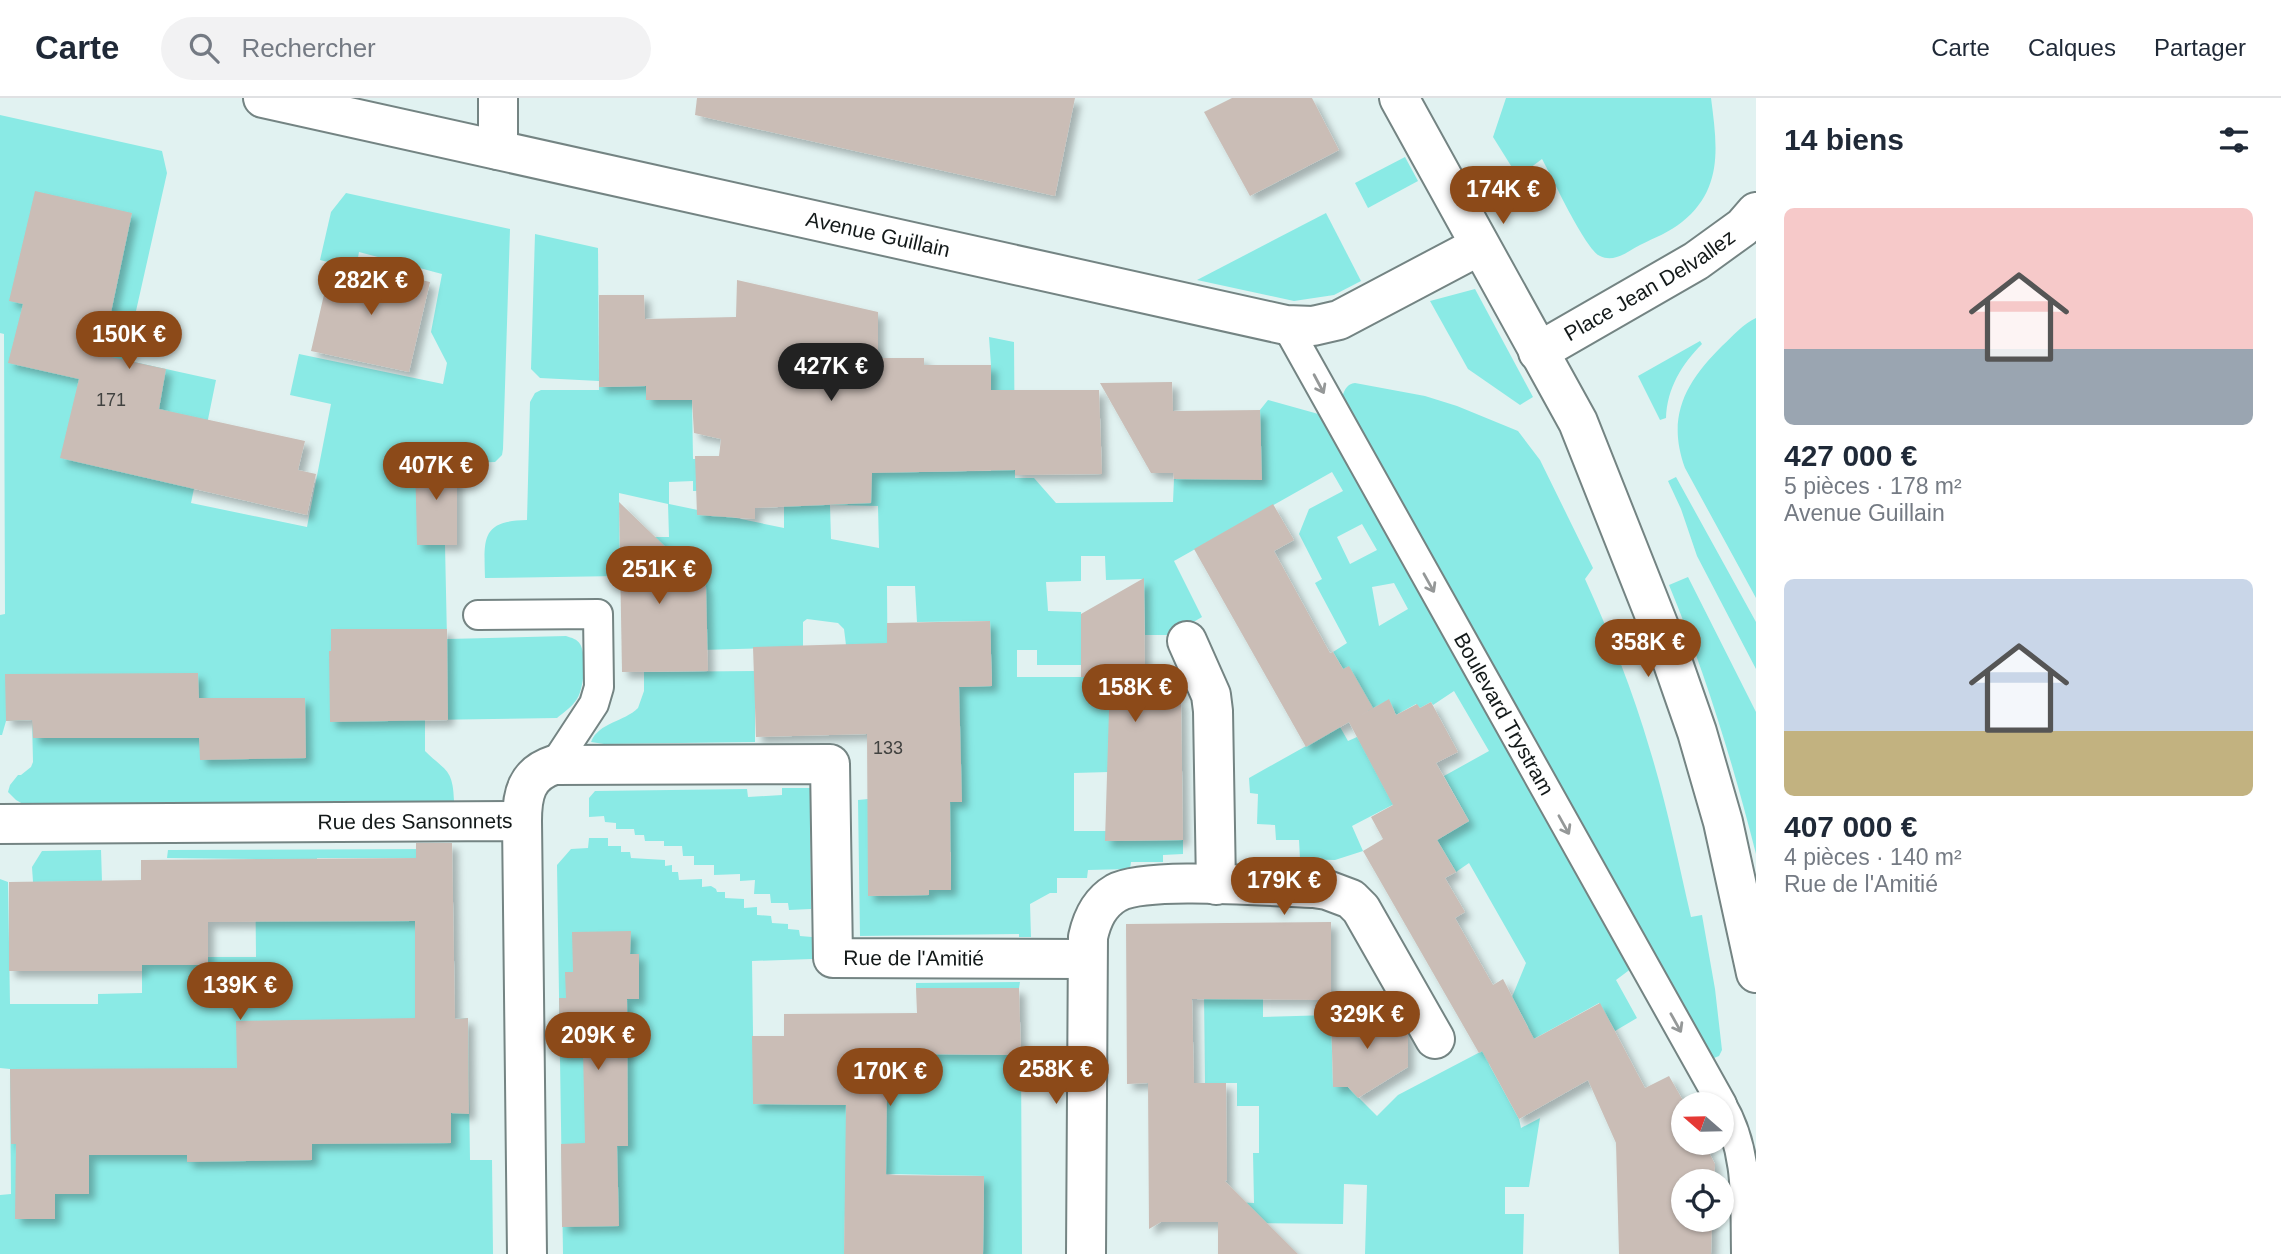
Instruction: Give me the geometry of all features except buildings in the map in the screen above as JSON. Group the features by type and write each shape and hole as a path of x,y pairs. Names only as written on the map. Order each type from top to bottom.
{"street":[{"name":"Avenue Guillain","path":"264,98 1286,325 1313,326 1339,320 1479,246"},
{"path":"498,98 498,150"},
{"path":"1399,98 1578,422 1592,454 1691,714 1723,822 1756,971"},
{"name":"Place Jean Delvallez","path":"1546,367 1743,227 1756,212"},
{"path":"1187,641 1211,695 1213,711 1216,885"},
{"name":"Rue de l'Amitié","path":"554,765 830,764 832,958 1086,959"},
{"path":"522,821 522,803 526,788 540,770 554,765"},
{"name":"Rue des Sansonnets","path":"0,824 522,821 527,1254"},
{"path":"1086,1254 1086,959 1091,922 1105,901 1118,892 1157,885 1216,885 1314,888 1351,899 1370,924 1435,1039"}],"lane":[{"name":"Boulevard Trystram","path":"1286,325 1715,1092"},
{"path":"478,615 598,614 599,687 594,704 554,765"},
{"name":"Boulevard Trystram","path":"1734,1127 1742,1152 1746,1254"}],"shaded area":[{"path":"1506,98 1711,98 1716,149 1711,180 1705,195 1696,209 1672,229 1620,256 1600,256 1578,227 1542,159 1518,177 1493,137"},
{"path":"0,115 162,151 167,173 125,360 216,380 191,503 307,527 331,404 290,395 299,354 443,384 447,363 431,332 442,274 359,252 356,269 320,260 331,212 346,193 510,229 503,449 502,455 495,462 457,463 445,545 447,639 566,636 580,644 584,672 577,699 557,718 425,720 425,751 450,776 454,801 23,804 8,792 18,775 31,767 33,762 32,720 6,721 0,735 0,615 5,614 4,334 0,333"},
{"path":"1405,157 1418,181 1368,208 1355,183"},
{"path":"1326,213 1361,281 1334,295 1294,301 1197,280"},
{"path":"535,234 598,248 599,381 540,378 531,369"},
{"path":"1475,289 1533,397 1520,405 1468,369 1430,301"},
{"path":"1756,318 1756,598 1685,468 1678,432 1683,401 1698,373 1734,334"},
{"path":"989,337 1014,342 1015,478 1034,478 1056,503 1173,502 1174,479 1226,479 1261,472 1260,410 1268,400 1322,415 1632,968 1616,980 1637,1018 1615,1031 1599,1003 1489,1064 1519,1119 1521,1128 1540,1118 1529,1187 1505,1187 1505,1214 1524,1214 1523,1254 1365,1254 1367,1185 1344,1184 1343,1224 1234,1223 1234,1202 1254,1203 1253,1153 1259,1153 1259,1106 1237,1106 1237,1083 1205,1083 1204,991 1263,923 1263,1017 1331,1015 1333,1086 1348,1087 1377,1116 1398,1095 1528,1027 1512,997 1526,963 1469,863 1456,872 1437,840 1469,821 1444,776 1489,751 1454,691 1433,705 1431,702 1420,708 1416,704 1396,715 1389,700 1368,711 1333,652 1347,643 1315,583 1322,579 1299,534 1309,509 1343,491 1332,472 1174,561 1202,617 1171,635 1145,635 1144,579 1106,580 1105,556 1081,556 1081,581 1046,582 1048,611 1081,612 1081,665 1037,665 1037,650 1017,650 1017,677 1114,677 1109,772 1074,773 1074,831 1106,831 1106,841 1183,840 1183,854 1163,855 1163,862 1131,862 1130,869 1088,870 1087,878 1057,878 1057,893 1050,893 1030,904 1031,937 1019,937 1019,934 860,936 858,800 868,799 868,896 929,895 929,890 951,889 951,852 929,851 949,687 992,686 990,621 917,622 915,586 887,586 888,733 858,734 858,653 847,653 844,629 838,623 807,619 803,622 803,647 701,650 706,586 699,579 651,579 651,537 669,537 668,504 619,493 620,576 485,578 488,534 501,524 527,520 530,402 535,393 541,390 599,390 599,387 646,386 646,400 692,400 693,459 738,458 738,491 693,491 693,481 669,482 669,504 784,528 784,487 829,408 902,472 991,471","holes":["830,505 878,506 879,548 831,539","1362,524 1377,550 1350,564 1337,537","1394,583 1408,609 1379,626 1372,587"]},
{"path":"1700,341 1702,344 1682,368 1673,387 1666,418 1660,420 1638,376"},
{"path":"1355,383 1425,396 1518,431 1540,460 1593,568 1585,579 1620,663 1643,728 1667,812 1691,917 1702,915 1715,989 1722,1050 1719,1056 1709,1056 1342,397 1347,387"},
{"path":"1676,477 1756,622 1756,669 1697,556 1668,481"},
{"path":"1688,577 1756,712 1756,854 1717,718 1669,585"},
{"path":"755,671 755,742 591,742 600,730 638,708 644,691 644,672"},
{"path":"1340,727 1348,741 1357,737 1402,800 1352,826 1363,851 1335,860 1300,859 1299,840 1276,840 1275,825 1257,824 1258,794 1250,793 1249,778"},
{"path":"782,788 810,788 811,909 789,910 788,903 771,903 770,894 754,894 755,880 740,881 740,874 714,875 714,865 694,865 694,856 683,856 682,846 664,846 664,841 645,841 644,835 635,835 634,829 616,829 616,823 605,822 604,816 589,817 589,798 595,791 747,789 748,797 782,795"},
{"path":"589,838 608,838 608,846 621,846 621,852 630,852 631,858 665,860 665,866 672,865 672,872 678,872 679,880 702,879 702,887 711,886 717,892 725,892 725,898 744,899 744,908 757,907 757,915 771,916 772,923 788,924 788,929 799,930 800,936 812,937 812,959 752,961 754,1104 886,1105 887,1084 917,1084 917,1054 1021,1055 1022,1254 983,1254 984,1176 846,1173 844,1254 563,1254 557,865 571,849 588,848"},
{"path":"430,849 430,858 317,858 318,921 415,921 455,1019 468,1018 470,1160 492,1160 493,1254 0,1254 0,1195 11,1194 10,1069 0,1068 0,879 8,882 10,1004 98,1004 98,994 142,993 142,965 169,965 170,957 256,957 255,859 167,858 168,850"},
{"path":"101,850 102,881 33,882 32,867 42,851"},
{"path":"1020,982 1019,988 916,988 916,983"}]}
